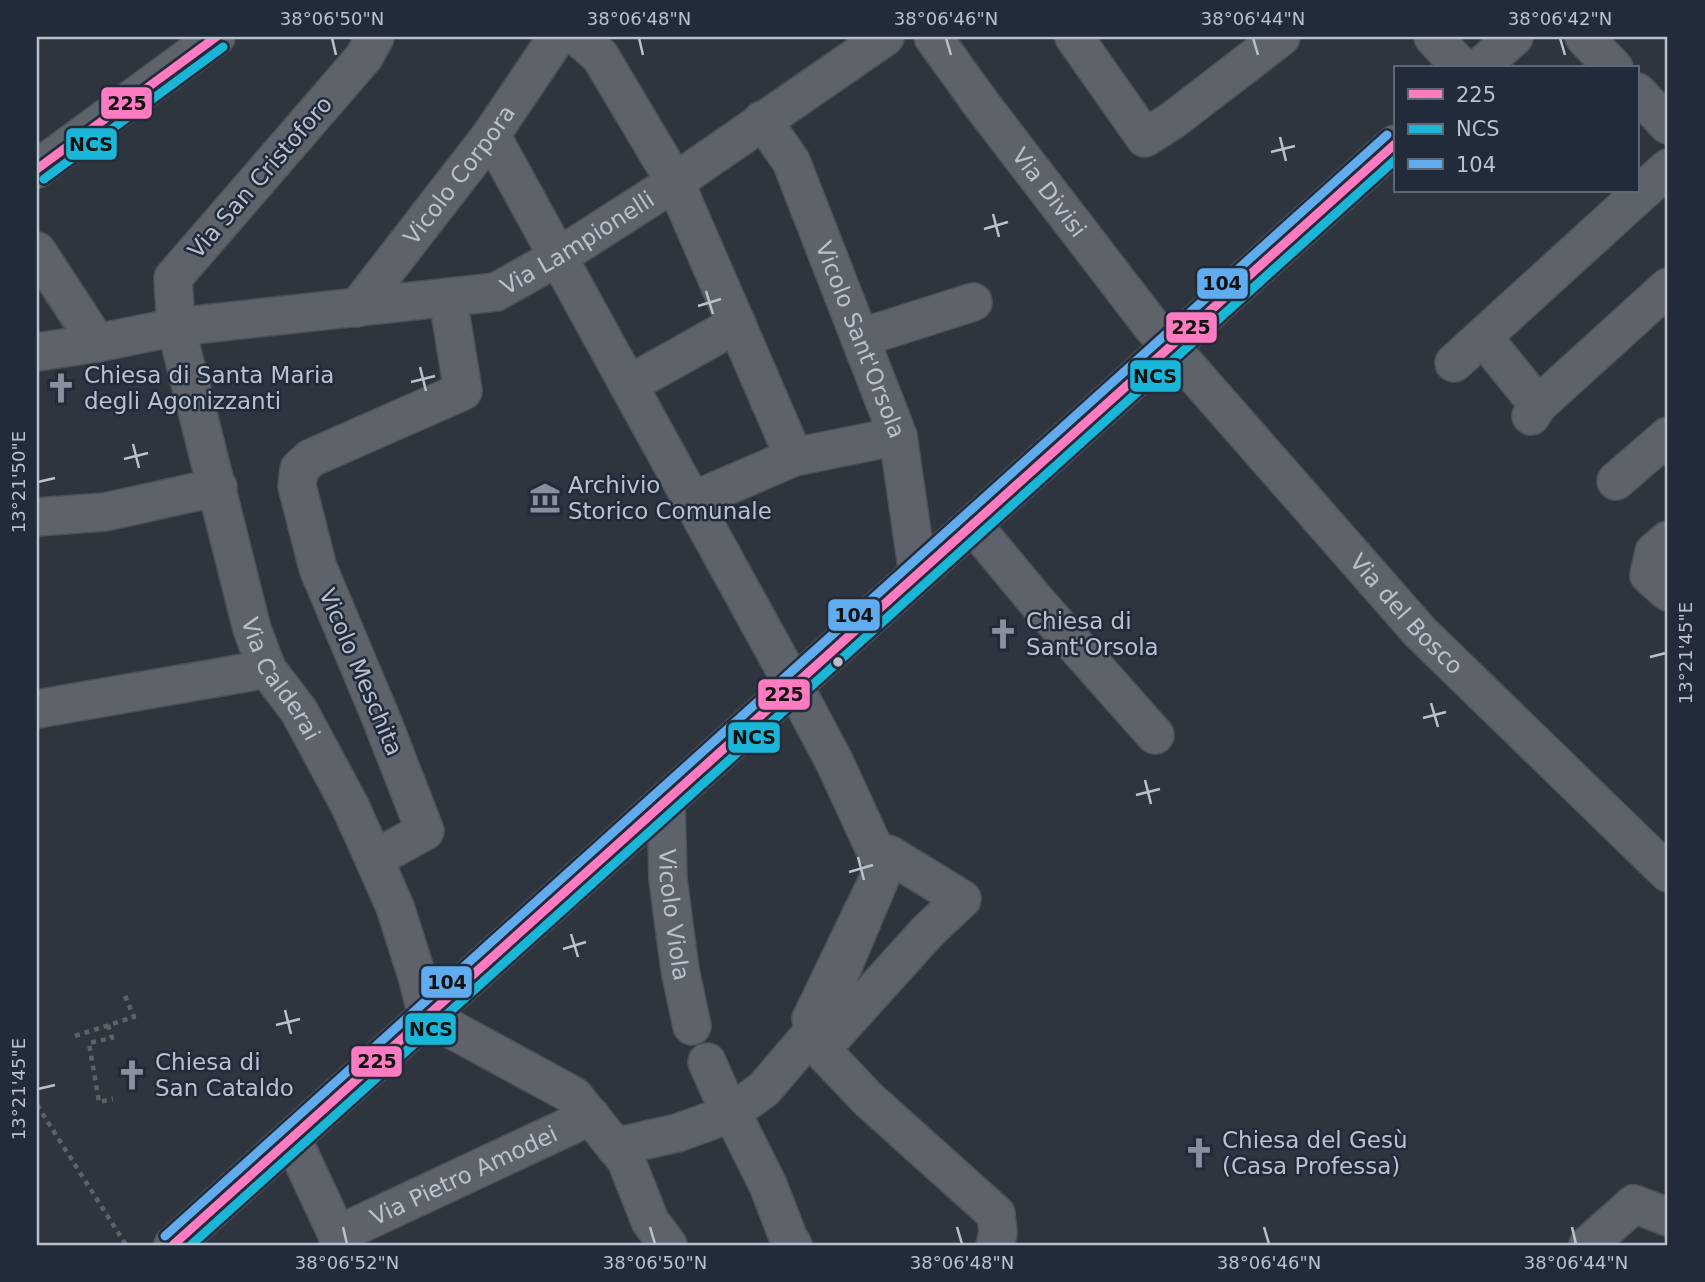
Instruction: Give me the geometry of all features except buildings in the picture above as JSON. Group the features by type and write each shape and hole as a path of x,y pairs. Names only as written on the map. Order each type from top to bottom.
{"street":[{"path":"37,169 216,37"},
{"name":"Via San Cristoforo","path":"176,327 173,278 363,57 375,37"},
{"name":"Vicolo Corpora","path":"357,308 491,135 557,37"},
{"path":"578,37 600,56 675,182 794,457"},
{"name":"Via Lampionelli","path":"37,352 176,327 496,292 558,257 675,182 885,37"},
{"name":"Via Divisi","path":"933,37 982,105 1171,346"},
{"path":"1074,37 1145,138 1173,120 1281,37"},
{"path":"1433,37 1460,66"},
{"path":"1481,66 1514,37"},
{"path":"1584,37 1612,66"},
{"path":"1638,93 1668,125"},
{"name":"Vicolo Sant'Orsola","path":"762,120 791,161 898,436 918,574"},
{"path":"491,135 794,686 834,761 875,850 890,855 962,899 928,931 835,1034 814,1031"},
{"path":"173,1245 1394,145"},
{"path":"1454,363 1668,168"},
{"path":"37,251 97,343"},
{"path":"1484,338 1534,410 1668,286"},
{"name":"Vicolo Meschita","path":"374,859 425,831 382,718 318,568 297,486 299,469 311,458 463,391 448,299"},
{"path":"860,338 973,302"},
{"path":"628,385 737,324"},
{"name":"Via Calderai","path":"176,327 252,629 267,669 299,711 350,806 374,859 395,907 427,1016"},
{"name":"Via del Bosco","path":"1171,346 1420,632 1665,878"},
{"path":"692,501 794,457 898,436"},
{"path":"1616,481 1668,436"},
{"path":"37,517 105,512 218,487"},
{"path":"973,525 1155,735"},
{"path":"1668,540 1654,552 1649,575 1668,592"},
{"path":"37,709 267,669"},
{"name":"Vicolo Viola","path":"666,801 668,879 680,970 692,1026"},
{"path":"890,855 811,1019 814,1031 869,1100 996,1230"},
{"path":"427,1016 575,1096 625,1160 650,1221 668,1245"},
{"path":"615,1147 677,1133 730,1114 764,1089 814,1031"},
{"path":"707,1062 730,1114 768,1185 793,1245"},
{"name":"Via Pietro Amodei","path":"340,1240 592,1116"},
{"path":"292,1138 340,1240"},
{"path":"1588,1245 1634,1204 1668,1217"}],"path":[{"path":"75,1036 134,1017 125,996"},
{"path":"108,1025 112,1038 89,1043 99,1102 113,1099"},
{"path":"37,1105 126,1245"}],"transit line":[{"name":"225","path":"37,169 216,37"},
{"name":"NCS","path":"44,179 223,47"},
{"name":"104","path":"165,1236 1387,135"},
{"name":"225","path":"173,1245 1394,145"},
{"name":"NCS","path":"191,1245 1394,161"}],"place":[{"name":"Chiesa di Santa Maria degli Agonizzanti","path":"61,388"},
{"name":"Archivio Storico Comunale","path":"545,498"},
{"name":"Chiesa di Sant'Orsola","path":"1003,634"},
{"name":"Chiesa di San Cataldo","path":"132,1075"},
{"name":"Chiesa del Gesù (Casa Professa)","path":"1199,1153"}]}
